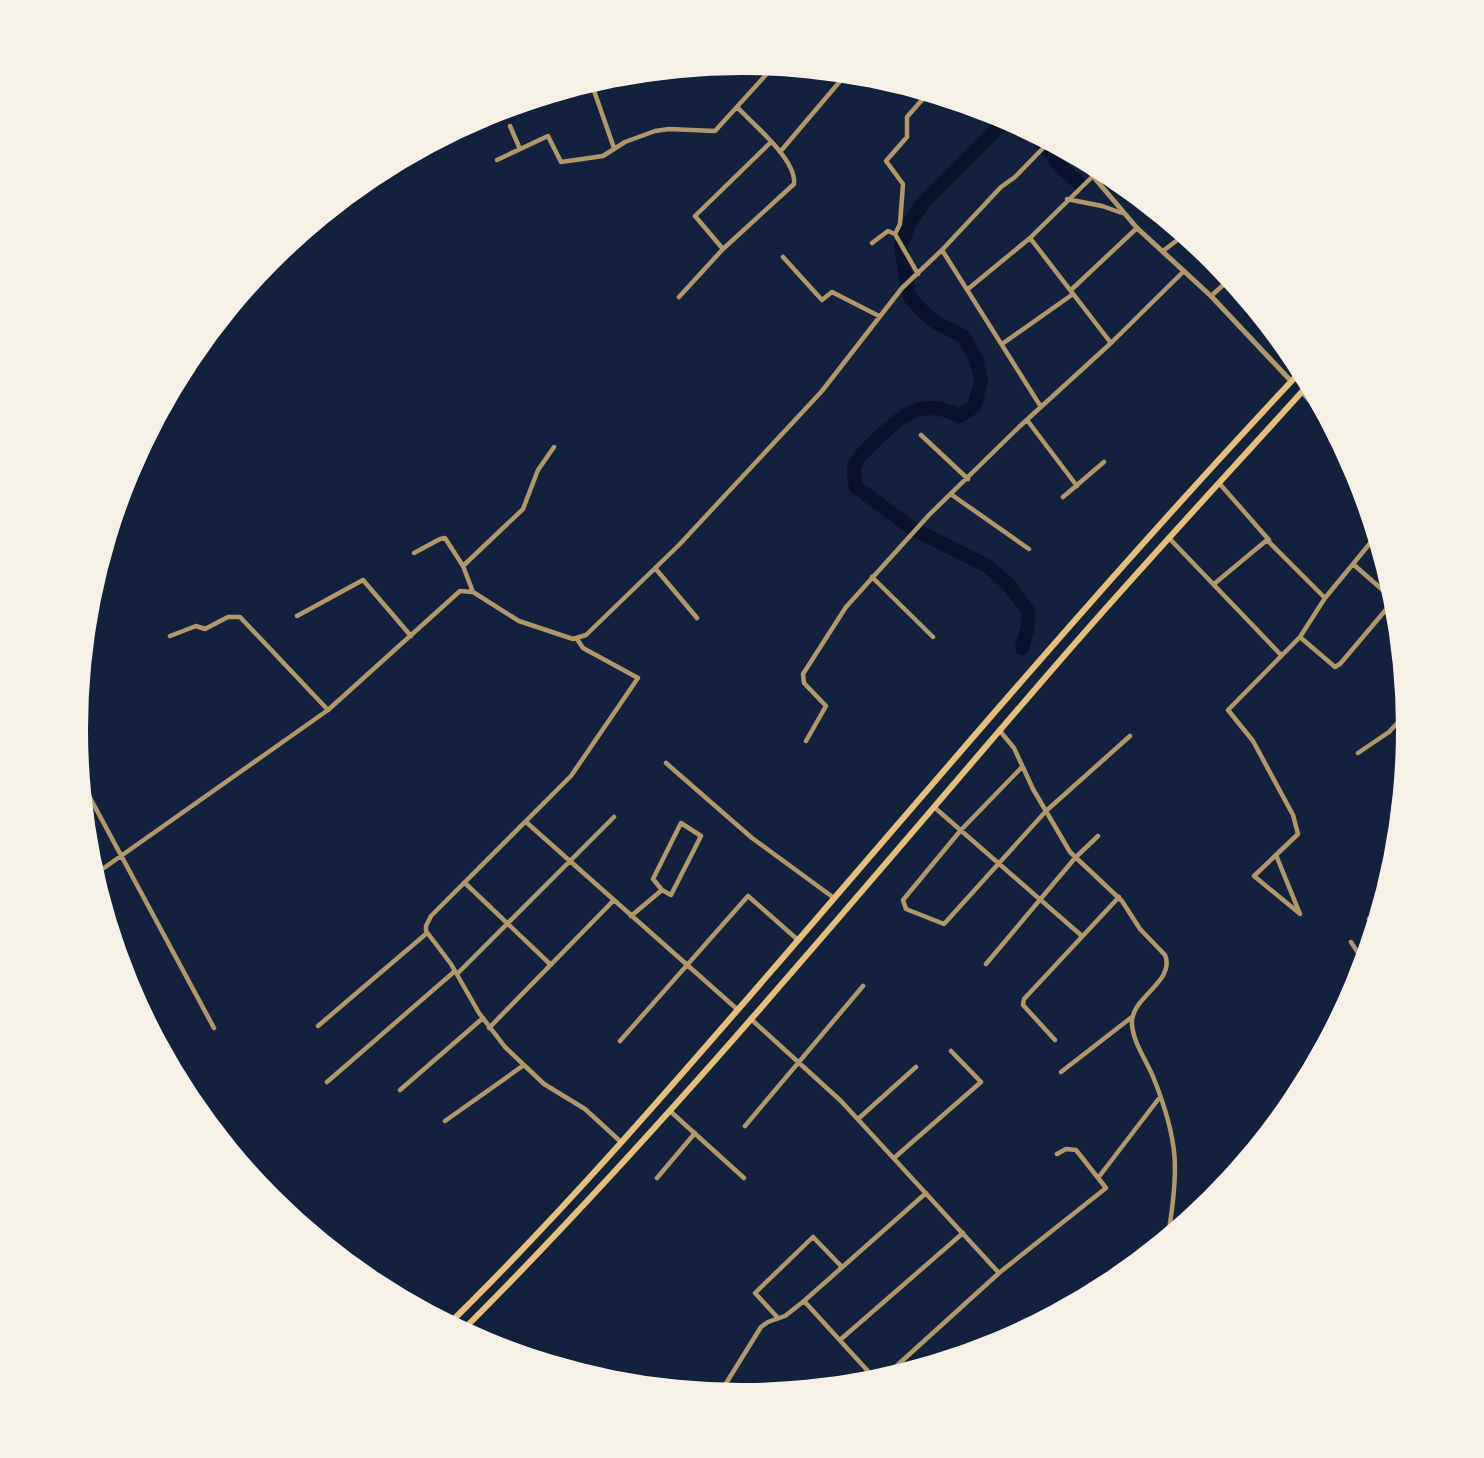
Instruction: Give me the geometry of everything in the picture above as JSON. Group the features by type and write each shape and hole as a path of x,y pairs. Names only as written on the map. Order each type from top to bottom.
{"main road":[{"path":"457,1317 511,1263 621,1142 1078,617 1294,379"},
{"path":"470,1323 752,1020 1000,730 1302,392"}],"street":[{"path":"497,160 548,136 561,162 603,156 636,138 669,129 715,131 764,76"},
{"path":"780,152 840,83"},
{"path":"595,93 614,148"},
{"path":"897,236 903,184 886,161 907,137 907,117 921,101"},
{"path":"679,297 723,249 794,184 792,172 780,152 738,108"},
{"path":"510,126 520,149"},
{"path":"723,249 695,216 771,142"},
{"path":"577,639 594,628 655,568 822,391 902,288 1042,149"},
{"path":"968,289 1030,237 1092,177"},
{"path":"1092,177 1137,228 1211,296 1294,379"},
{"path":"1069,197 1123,213"},
{"path":"1002,344 1072,292 1137,228"},
{"path":"872,243 888,231 897,236 916,275"},
{"path":"1030,237 1111,343"},
{"path":"1163,251 1177,241"},
{"path":"942,250 1041,407"},
{"path":"782,257 822,300 832,292 879,316"},
{"path":"806,741 826,706 804,683 803,674 846,607 929,515 1184,271"},
{"path":"1211,296 1222,286"},
{"path":"1027,420 1077,486"},
{"path":"921,435 968,479"},
{"path":"463,566 523,509 538,470 554,447"},
{"path":"1063,497 1104,462"},
{"path":"1219,483 1270,541 1325,597"},
{"path":"952,495 1029,549"},
{"path":"414,553 444,538 463,566 473,592"},
{"path":"1169,538 1281,655"},
{"path":"1214,584 1263,540 1270,541"},
{"path":"1276,855 1300,914 1254,876 1276,855 1298,834 1293,816 1253,741 1228,710 1300,636 1325,597 1369,545"},
{"path":"1353,564 1380,587"},
{"path":"655,568 697,618"},
{"path":"872,577 933,637"},
{"path":"298,616 363,580 411,636"},
{"path":"104,868 328,710 460,591 473,592 519,621 577,639 583,648 638,678 580,764 431,916 426,926 427,933 456,972 489,1028 505,1047 544,1084 585,1109 621,1142"},
{"path":"1300,636 1335,667 1385,611"},
{"path":"170,636 196,626 205,629 228,617 240,617 328,710"},
{"path":"1358,753 1396,725"},
{"path":"1000,730 1014,748 1046,811 1075,858 1119,897 1132,919 1165,955 1167,961 1166,970 1132,1017 1060,1072"},
{"path":"1022,767 961,830 903,900 906,909 944,924 1046,811 1130,736"},
{"path":"666,763 752,838 834,898"},
{"path":"93,802 214,1028"},
{"path":"934,807 1083,936"},
{"path":"327,1082 456,972 614,817"},
{"path":"526,822 738,1010"},
{"path":"681,823 701,836 671,895 662,890 653,879 681,823"},
{"path":"986,964 1075,858 1098,836"},
{"path":"465,883 551,965"},
{"path":"631,916 662,890"},
{"path":"620,1041 748,896 799,940"},
{"path":"1055,1040 1023,1002 1119,897"},
{"path":"489,1028 614,900"},
{"path":"318,1026 427,933"},
{"path":"1351,942 1357,951"},
{"path":"745,1126 863,986"},
{"path":"1132,1017 1135,1038 1161,1097 1172,1130 1177,1171 1170,1224"},
{"path":"400,1090 483,1018"},
{"path":"752,1020 858,1119 999,1273"},
{"path":"894,1158 981,1082 951,1051"},
{"path":"445,1121 524,1065"},
{"path":"858,1119 916,1067"},
{"path":"1098,1178 1161,1097"},
{"path":"669,1110 744,1178"},
{"path":"657,1178 695,1133"},
{"path":"898,1363 999,1273 1106,1188 1076,1150 1066,1149 1057,1154"},
{"path":"727,1382 761,1327 785,1316 804,1301 926,1192"},
{"path":"840,1340 963,1233"},
{"path":"778,1318 755,1293 813,1237 842,1267"},
{"path":"804,1301 869,1370"}],"waterway":[{"path":"998,128 923,203 909,224 901,246 909,296 937,323 964,337 976,359 981,381 974,407 959,416 933,408 910,413 892,425 865,451 855,465 854,473 856,487 913,529 987,566 1008,584 1028,611 1028,627 1022,648"},
{"path":"1050,153 1080,184"}]}
